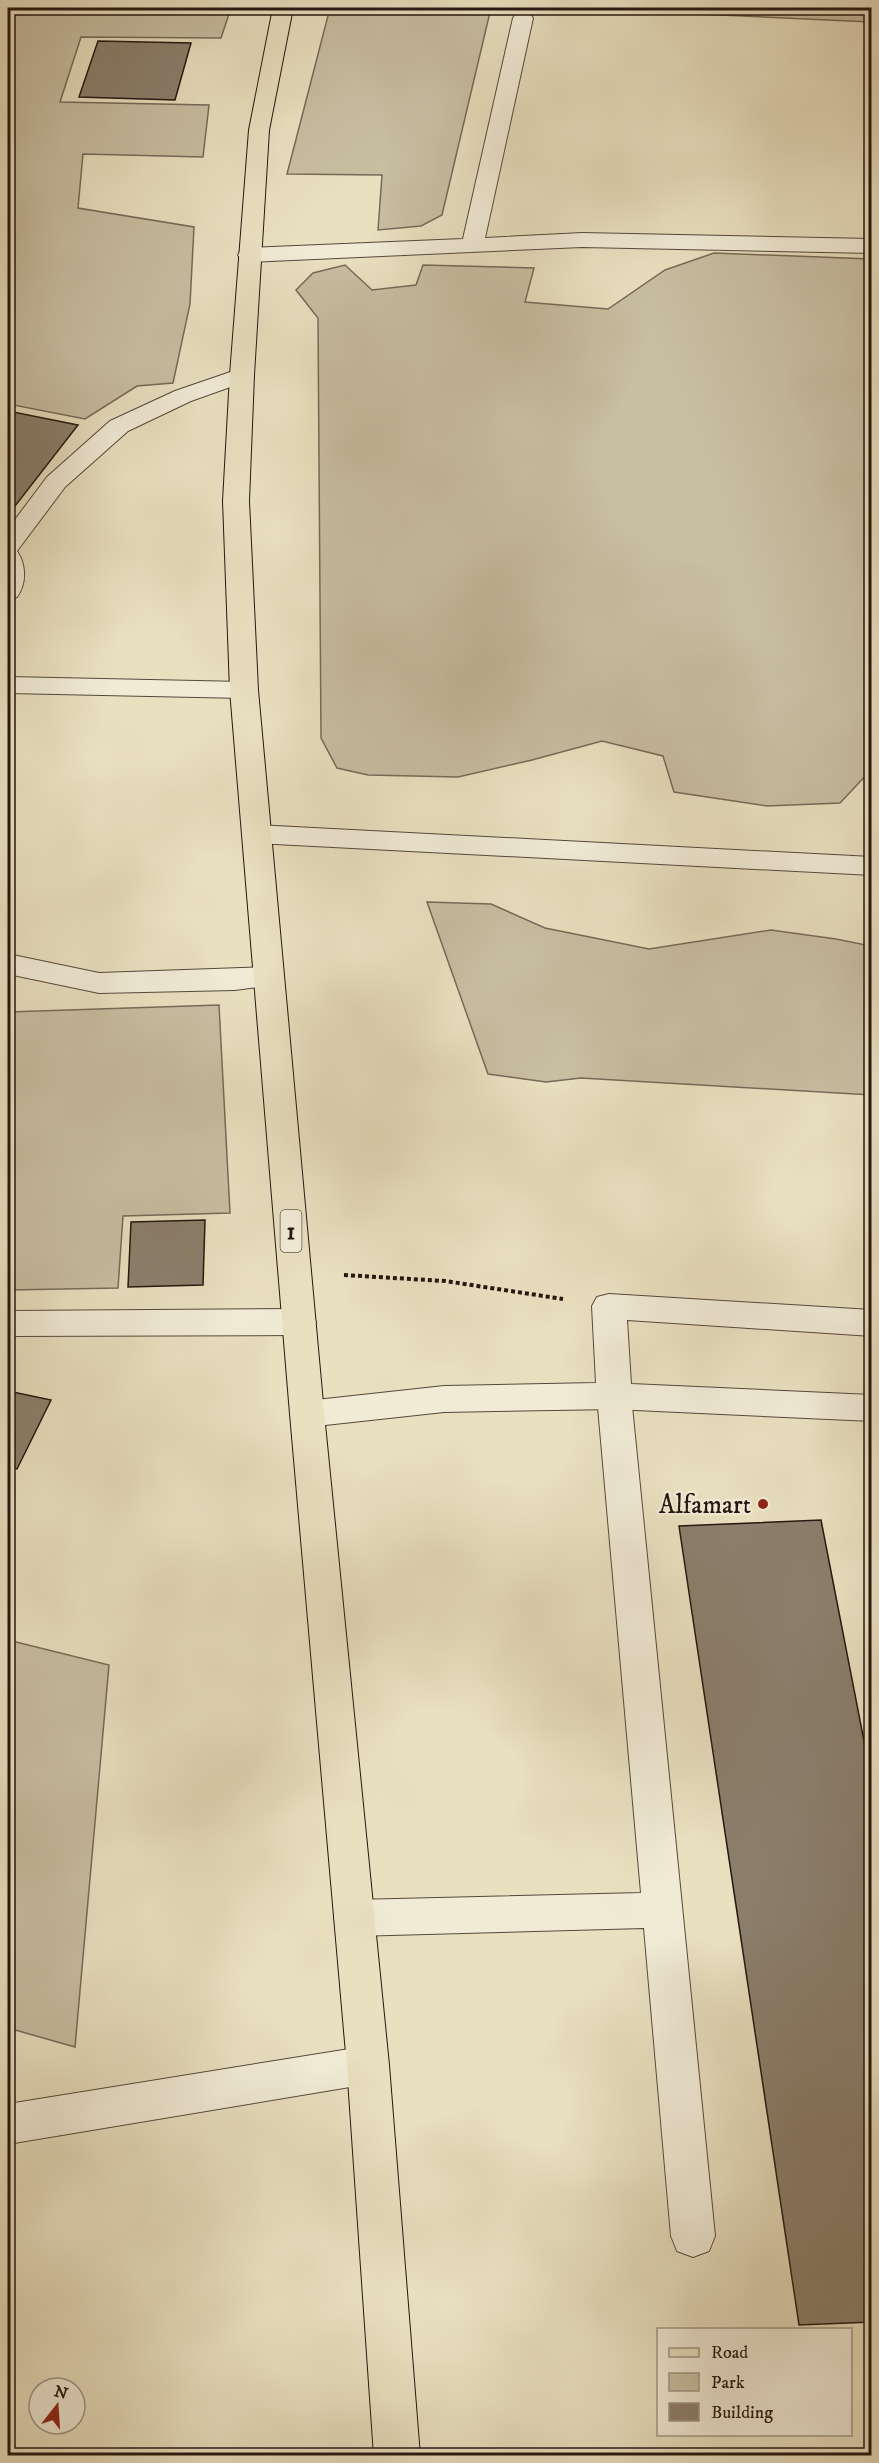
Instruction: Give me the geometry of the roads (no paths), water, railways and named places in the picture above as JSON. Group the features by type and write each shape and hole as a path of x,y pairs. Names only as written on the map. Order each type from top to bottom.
{"main road":[{"name":"1","path":"283,8 259,130 242,375 236,501 244,690 307,1414 368,2065 397,2456"}],"street":[{"path":"473,244 523,18"},
{"path":"249,255 582,240 872,246"},
{"path":"8,546 56,482 119,426 183,396 242,375"},
{"path":"8,557 12,565 8,591"},
{"path":"8,685 244,690"},
{"path":"256,834 872,866"},
{"path":"8,964 99,983 269,977"},
{"path":"693,2236 614,1396 609,1306 872,1323"},
{"path":"8,1324 299,1322"},
{"path":"307,1414 444,1399 614,1396 872,1408"},
{"path":"354,1918 662,1910"},
{"path":"8,2124 368,2065"}],"place":[{"name":"Alfamart","path":"763,1504"}]}
